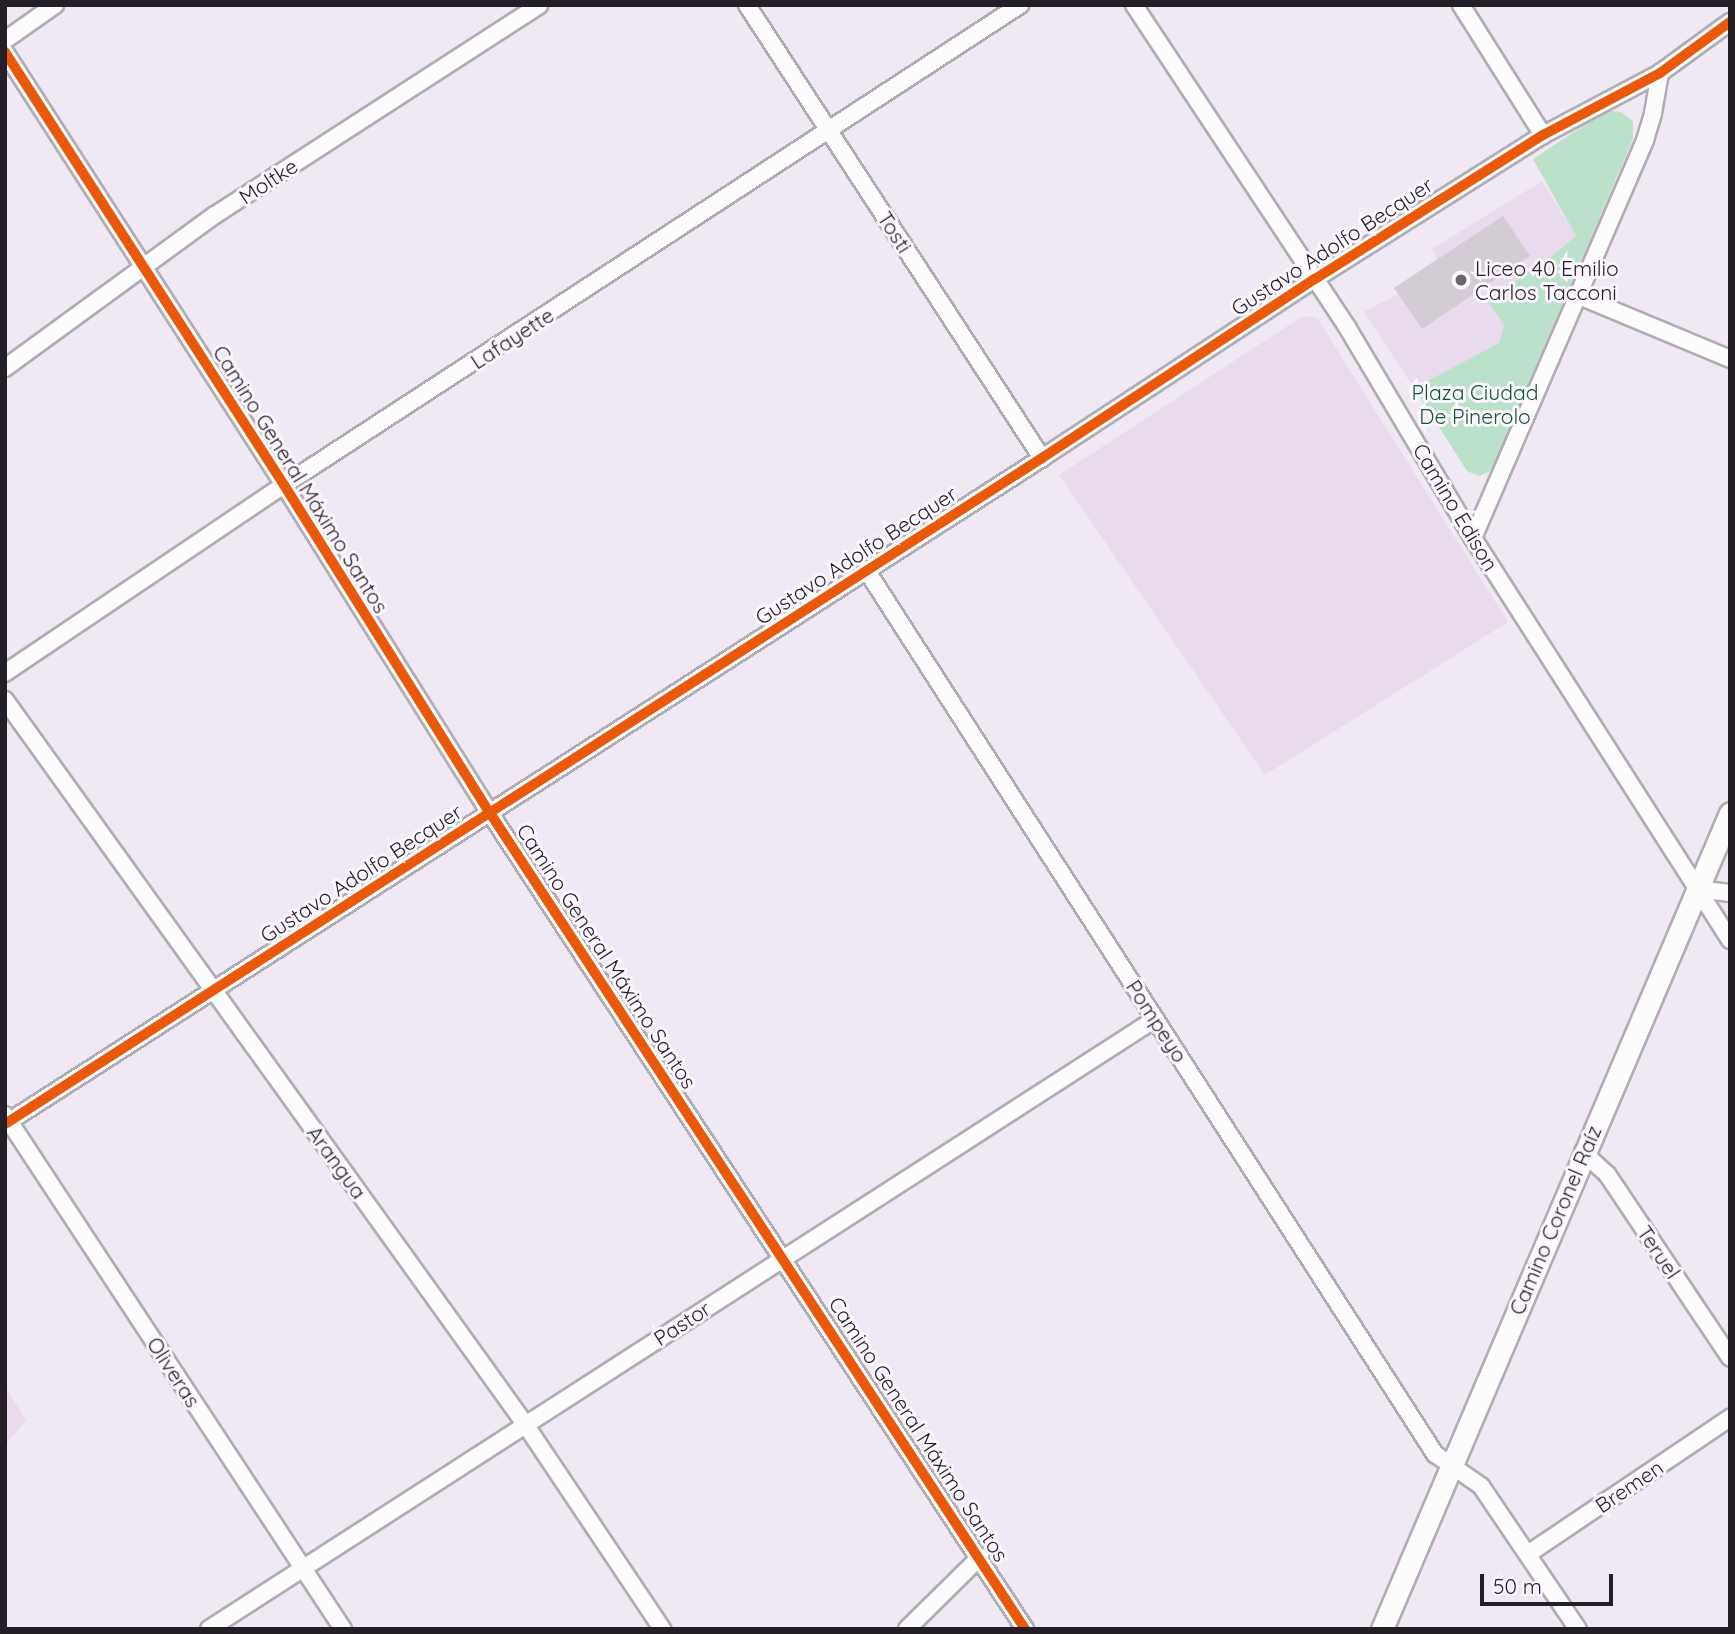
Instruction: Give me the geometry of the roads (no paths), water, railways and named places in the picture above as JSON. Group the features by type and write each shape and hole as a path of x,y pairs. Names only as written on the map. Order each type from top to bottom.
{"street":[{"path":"5,40 55,5"},
{"name":"Moltke","path":"5,368 215,215 539,5"},
{"name":"Tosti","path":"747,5 1042,458"},
{"name":"Lafayette","path":"5,673 284,485 1020,5"},
{"name":"Camino Edison","path":"1134,5 1315,279 1473,538 1730,940"},
{"path":"1461,5 1543,135"},
{"name":"Gustavo Adolfo Becquer","path":"7,1120 214,991 1315,279 1543,135 1660,73 1730,22"},
{"name":"Camino General Máximo Santos","path":"5,52 284,485 490,813 1025,1629"},
{"path":"1473,538 1644,140 1653,113 1660,73"},
{"path":"1578,296 1730,359"},
{"name":"Pompeyo","path":"867,570 1435,1454 1481,1486 1578,1629"},
{"name":"Arangua","path":"5,700 526,1424 662,1629"},
{"name":"Camino Coronel Raíz","path":"1382,1629 1453,1466 1583,1152 1730,813"},
{"path":"1697,889 1730,893"},
{"name":"Pastor","path":"209,1629 1155,1019"},
{"name":"Oliveras","path":"7,1120 343,1629"},
{"name":"Teruel","path":"1583,1152 1607,1174 1730,1358"},
{"name":"Bremen","path":"1528,1554 1730,1418"},
{"path":"908,1629 980,1557"}],"place":[{"name":"Liceo 40 Emilio Carlos Tacconi","path":"1461,280"}],"park label":[{"name":"Plaza Ciudad De Pinerolo","path":"1475,404"}]}
